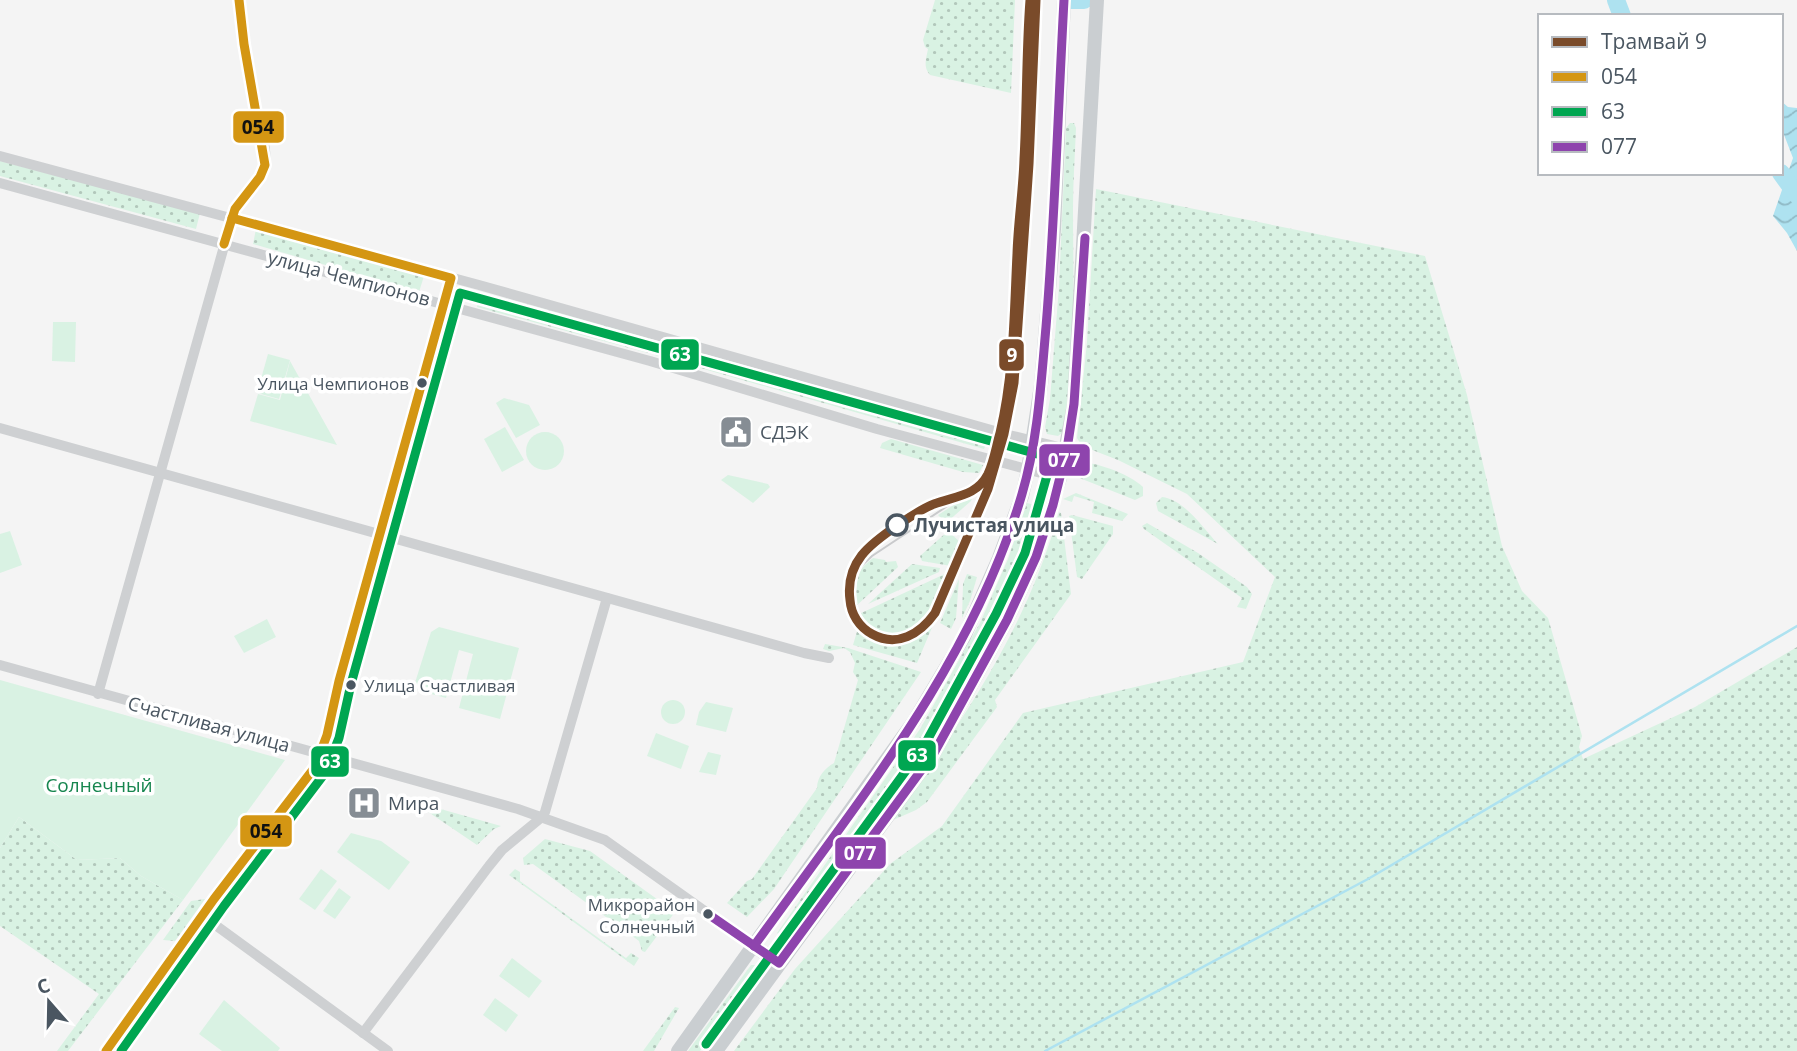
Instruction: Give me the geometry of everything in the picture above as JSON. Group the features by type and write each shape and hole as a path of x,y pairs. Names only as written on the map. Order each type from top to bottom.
{"main road":[{"path":"678,1051 914,721 964,637 999,558 1022,496 1034,440 1041,385 1053,239 1064,0"},
{"path":"716,1051 934,752 1007,620 1036,557 1067,449 1076,365 1097,0"},
{"path":"754,946 779,963"}],"street":[{"path":"98,694 232,218 239,202 260,177 265,165 239,0"},
{"name":"улица Чемпионов","path":"0,156 1067,449"},
{"name":"улица Чемпионов","path":"0,183 671,367 877,429 1060,478"},
{"path":"106,1051 202,916 310,774 320,754 451,278"},
{"path":"0,428 829,658"},
{"path":"363,1033 502,850 542,817 607,598"},
{"name":"Счастливая улица","path":"0,665 542,817 605,840 754,946"},
{"path":"202,916 388,1051"}],"green space":[{"path":"935,0 1015,0 1011,93 930,75 926,66 928,49 923,40"},
{"path":"1070,123 1074,123 1076,128 1072,350 1067,405 1062,433 1058,436 1047,434 1045,427 1050,399 1059,287 1066,128"},
{"path":"0,161 200,213 196,229 0,176"},
{"path":"1096,189 1425,256 1467,395 1502,546 1522,591 1548,618 1582,736 1579,747 1583,759 1695,707 1797,647 1797,1051 734,1051 795,969 890,864 942,826 1023,713 1243,662 1275,577 1187,494 1118,460 1082,446 1077,438 1087,342"},
{"path":"256,229 424,276 419,292 253,244"},
{"path":"481,292 652,338 648,353 477,307"},
{"path":"53,322 76,322 75,362 52,361"},
{"path":"659,340 989,437 984,449 655,355"},
{"path":"268,354 290,360 279,399 257,393"},
{"path":"290,361 337,445 250,421 258,394 280,400"},
{"path":"504,398 529,405 540,425 516,438 496,403"},
{"path":"505,427 524,460 502,472 484,439"},
{"path":"545,432 558,438 564,451 558,464 545,470 532,464 526,451 532,438"},
{"path":"891,439 983,465 979,473 963,472 880,448 882,443"},
{"path":"1074,460 1101,466 1129,477 1143,487 1143,496 1135,500 1072,475 1067,470"},
{"path":"728,475 768,484 770,487 753,503 721,480"},
{"path":"974,492 971,501 946,523 938,515"},
{"path":"1076,493 1128,514 1122,521 1092,513 1094,502 1074,496 1072,502 1063,499"},
{"path":"1162,497 1186,509 1218,544 1158,511 1156,503"},
{"path":"1027,503 1039,506 1028,538 1002,601 957,692 906,774 788,941 777,933 920,729 980,623 1008,559"},
{"path":"1059,512 1071,594 995,700 997,707 927,802 891,821 966,711 1010,637 1045,556"},
{"path":"1069,516 1113,526 1113,534 1082,579 1077,577"},
{"path":"1147,523 1198,553 1247,587 1252,594 1246,609 1237,607 1242,598 1144,529 1142,526"},
{"path":"10,531 22,565 0,573 0,534"},
{"path":"948,531 961,543 951,566 922,561 920,556"},
{"path":"873,558 886,562 896,561 898,567 854,608 852,593 855,580 862,568"},
{"path":"912,564 940,568 939,572 868,604"},
{"path":"949,572 928,616 921,625 902,636 879,634 867,627 857,615"},
{"path":"967,574 977,577 962,618 963,584"},
{"path":"959,579 956,618 951,629 940,623"},
{"path":"938,614 917,663 853,645 858,628 867,635 888,642 909,640 928,628"},
{"path":"267,619 276,637 244,653 234,636"},
{"path":"439,627 519,648 500,719 459,708 473,654 459,650 446,698 413,689 431,632"},
{"path":"825,644 848,648 921,672 774,889 747,917 727,903 752,879 817,788 822,773 834,763 858,680 853,672 855,663 850,652 844,648 829,651 823,649"},
{"name":"Солнечный","path":"0,680 285,760 183,900 141,876 120,858 77,860 19,817 0,848"},
{"path":"673,700 681,704 685,712 681,720 673,724 665,720 661,712 665,704"},
{"path":"706,702 733,708 726,732 696,725 699,712"},
{"path":"656,733 689,746 681,769 647,756"},
{"path":"708,752 721,755 716,775 699,772"},
{"path":"412,801 501,826 477,845"},
{"path":"19,817 77,860 120,858 141,876 183,900 68,1051 57,1051 99,994 0,926 0,848"},
{"path":"351,833 381,841 410,862 389,890 337,852"},
{"path":"545,839 590,851 675,912 645,952 642,951 639,941 533,864 524,865 523,858"},
{"path":"321,869 337,881 315,910 299,899"},
{"path":"515,869 520,872 520,881 626,958 631,953 639,958 634,966 509,875"},
{"path":"339,888 351,897 335,919 323,911"},
{"path":"205,899 175,941 163,940 191,901"},
{"path":"512,958 542,981 529,998 499,976"},
{"path":"751,965 756,965 758,970 700,1051 688,1051"},
{"path":"495,998 518,1015 506,1032 483,1015"},
{"path":"224,1000 280,1048 278,1051 222,1051 199,1034"},
{"path":"675,1007 679,1008 654,1051 643,1051"}],"water":[{"path":"1783,103 1788,107 1797,108 1797,251 1773,216 1793,158 1783,132"}],"waterway":[{"path":"1069,0 1084,0"},
{"path":"1616,0 1621,14"},
{"path":"1782,175 1797,195"},
{"path":"1045,1051 1368,879 1797,626"}],"tram line":[{"name":"9","path":"1030,0 1013,344 1000,433 988,474 978,487 911,516 869,547 856,565 849,587 852,610 863,628 881,638 890,640 907,637 915,633 935,613 988,489 1004,434 1014,383 1029,164 1036,0"},
{"path":"848,588 856,571 872,556 964,495"}],"transit line":[{"name":"054","path":"224,244 235,209 260,177 265,165 239,0"},
{"name":"077","path":"754,946 870,786 942,675 973,617 1000,557 1022,494 1035,432 1046,327 1064,0"},
{"name":"054","path":"106,1051 214,899 315,767 327,735 339,681 451,278 232,218"},
{"name":"077","path":"708,914 779,963 934,753 1007,620 1036,557 1053,505 1067,449 1074,404 1085,238"},
{"name":"63","path":"121,1051 224,906 325,773 339,738 351,684 460,293 1052,458 1025,553 996,614 924,746 706,1044"}],"place":[{"name":"Улица Чемпионов","path":"422,383"},
{"name":"СДЭК","path":"736,432"},
{"name":"Лучистая улица","path":"897,525"},
{"name":"Улица Счастливая","path":"351,685"},
{"name":"Мира","path":"364,803"},
{"name":"Микрорайон Солнечный","path":"708,914"}]}
